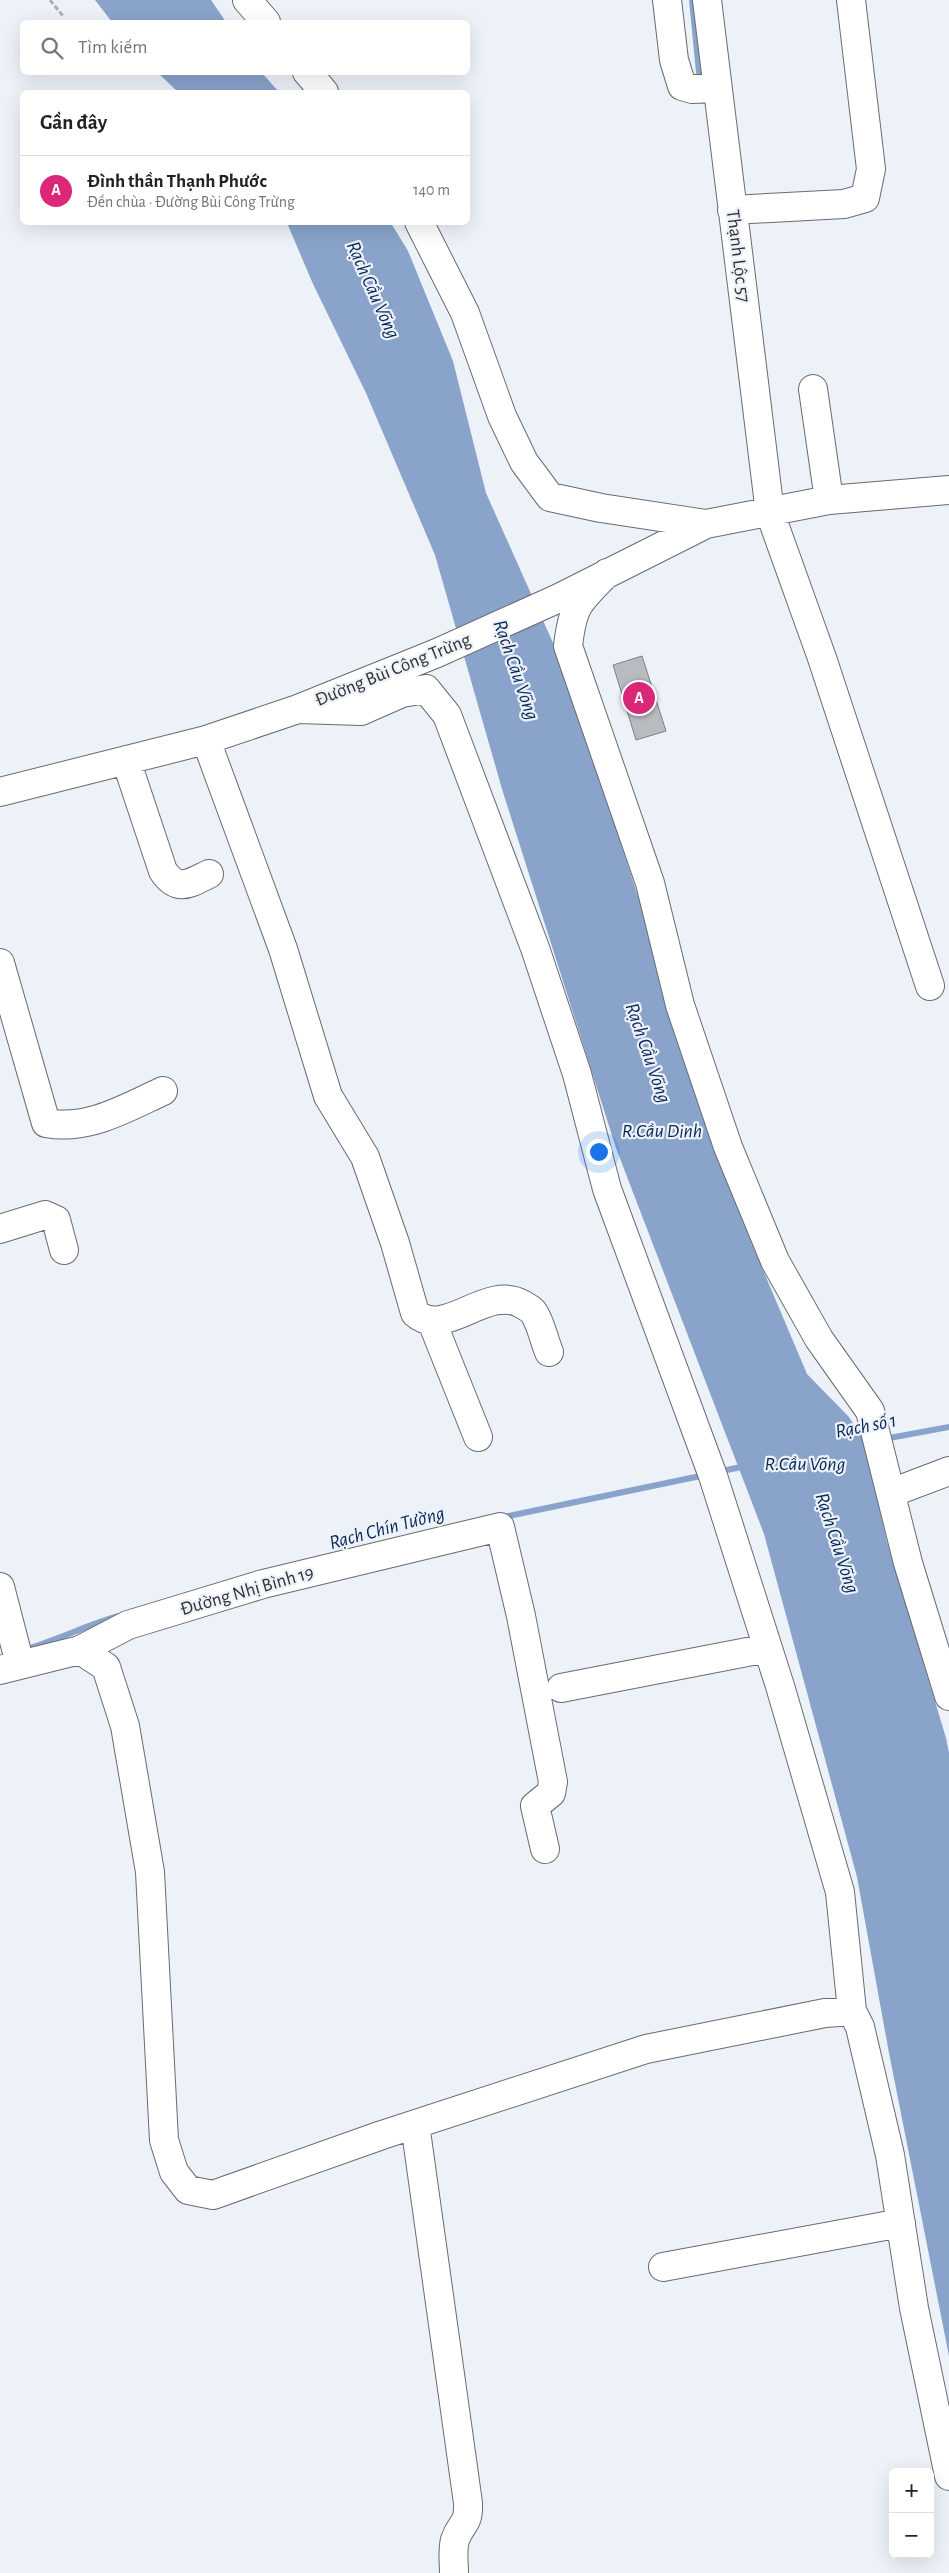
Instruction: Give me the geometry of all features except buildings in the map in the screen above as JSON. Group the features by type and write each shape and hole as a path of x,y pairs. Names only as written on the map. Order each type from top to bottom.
{"street":[{"path":"247,0 264,20"},
{"path":"667,0 674,60 682,86 692,89 717,88"},
{"name":"Thạnh Lộc 57","path":"707,0 770,513 822,658 930,986"},
{"path":"732,210 844,204 865,198 871,169 851,0"},
{"path":"310,75 322,90"},
{"path":"421,225 465,313 509,432 524,462 550,497 601,508 706,524"},
{"path":"813,389 829,500"},
{"name":"Đường Bùi Công Trừng","path":"0,792 206,740 298,709 437,653 559,598 706,524 829,500 948,496"},
{"path":"606,573 577,604 571,621 568,646 650,883 680,1005 728,1147 775,1261 819,1339 870,1411 908,1563 949,1696"},
{"path":"298,709 361,711 402,693 426,689 447,714 535,948 577,1074 607,1189 710,1468 768,1648 840,1892 852,2011 860,2027 890,2156 914,2308 949,2476"},
{"path":"206,740 283,949 328,1096 365,1157 395,1243 415,1312 422,1319 440,1322 477,1305 512,1299 534,1311 549,1352"},
{"path":"126,760 163,871 170,882 179,885 190,883 210,874"},
{"path":"0,963 46,1123 65,1126 104,1118 163,1091"},
{"path":"0,1229 45,1215 49,1216 56,1220 64,1250"},
{"path":"432,1322 478,1437"},
{"path":"891,1493 949,1471"},
{"name":"Đường Nhị Bình 19","path":"13,1659 80,1650 128,1626 264,1584 500,1527 521,1616 553,1782 551,1793 535,1806 545,1849"},
{"path":"0,1587 13,1659"},
{"path":"561,1688 768,1648"},
{"path":"80,1650 106,1668 127,1736 150,1872 164,2140 174,2172 188,2190 213,2196 415,2124 646,2049 826,2013 852,2011"},
{"path":"415,2124 468,2503 467,2521 459,2532 454,2547 454,2573"},
{"path":"663,2267 901,2223"}],"path":[{"path":"50,0 63,16"}],"water":[{"path":"95,0 211,0 225,20 110,20"},
{"path":"160,75 264,75 277,90 176,90"},
{"path":"288,225 392,225 408,251 453,361 486,493 562,663 749,1237 807,1374 849,1417 864,1440 887,1542 949,1753 949,2356 889,2053 857,1877 764,1534 616,1148 502,789 435,555 366,393 313,284"}],"waterway":[{"path":"692,0 699,72"},
{"name":"Rạch số 1","path":"884,1439 949,1427"},
{"name":"Rạch Chín Tường","path":"717,1472 746,1466"},
{"name":"Rạch Chín Tường","path":"499,1518 705,1475"},
{"name":"Rạch Chín Tường","path":"23,1650 119,1616"}],"place":[{"name":"Đình thần Thạnh Phước","path":"639,698"}],"water label":[{"name":"Rạch Cầu Võng","path":"373,290"},
{"name":"Rạch Cầu Võng","path":"516,670"},
{"name":"Rạch Cầu Võng","path":"648,1053"},
{"name":"R.Cầu Dinh","path":"662,1131"},
{"name":"R.Cầu Võng","path":"805,1464"},
{"name":"Rạch Cầu Võng","path":"837,1543"}]}
